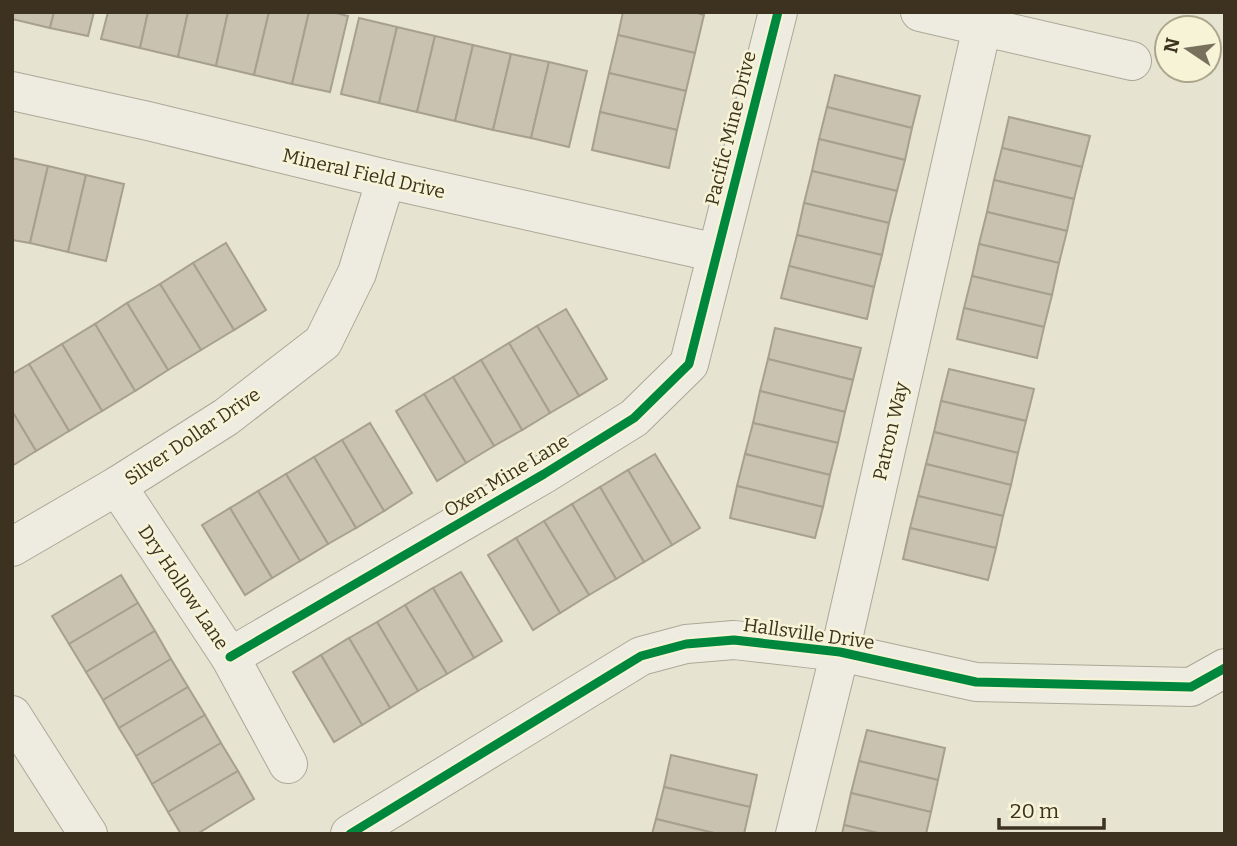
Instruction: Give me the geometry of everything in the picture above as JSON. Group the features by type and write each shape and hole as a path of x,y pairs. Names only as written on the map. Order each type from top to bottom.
{"street":[{"name":"Pacific Mine Drive","path":"717,253 778,12"},
{"path":"920,12 1132,61"},
{"name":"Patron Way","path":"795,834 840,652 982,27"},
{"name":"Mineral Field Drive","path":"12,91 717,253"},
{"name":"Silver Dollar Drive","path":"12,547 117,486 226,417 323,342 357,273 386,179"},
{"name":"Oxen Mine Lane","path":"230,657 544,474 634,418 689,364 717,253"},
{"name":"Dry Hollow Lane","path":"117,486 230,657 288,764"},
{"name":"Hallsville Drive","path":"349,834 641,656 686,644 734,640 840,652 976,682 1191,687 1225,668"},
{"path":"12,715 88,834"}],"building":[{"path":"13,12 54,12 50,28 12,19"},
{"path":"54,12 94,12 88,36 50,28"},
{"path":"108,12 148,12 140,48 101,39"},
{"path":"148,12 188,12 178,57 140,48"},
{"path":"188,12 228,12 216,66 178,57"},
{"path":"228,12 269,12 254,75 216,66"},
{"path":"269,12 309,12 292,84 254,75"},
{"path":"309,12 332,12 348,16 330,92 292,84"},
{"path":"623,12 694,12 704,15 695,53 618,35"},
{"path":"359,18 397,27 379,103 341,94"},
{"path":"397,27 435,36 417,112 379,103"},
{"path":"618,35 695,53 686,91 609,73"},
{"path":"435,36 473,45 455,121 417,112"},
{"path":"473,45 511,54 493,130 455,121"},
{"path":"511,54 549,62 531,138 493,130"},
{"path":"549,62 587,71 569,147 531,138"},
{"path":"609,73 686,91 677,130 600,112"},
{"path":"835,75 920,96 912,128 827,107"},
{"path":"827,107 912,128 905,160 819,139"},
{"path":"600,112 677,130 669,168 592,150"},
{"path":"1009,117 1090,136 1082,167 1002,148"},
{"path":"819,139 905,160 897,191 812,171"},
{"path":"1002,148 1082,167 1074,199 994,180"},
{"path":"12,158 48,166 30,243 12,240"},
{"path":"48,166 86,175 68,252 30,243"},
{"path":"812,171 897,191 889,223 804,203"},
{"path":"86,175 124,184 106,261 68,252"},
{"path":"994,180 1074,199 1067,231 987,212"},
{"path":"804,203 889,223 882,255 797,235"},
{"path":"987,212 1067,231 1059,263 979,244"},
{"path":"797,235 882,255 874,287 789,266"},
{"path":"226,243 266,310 234,330 193,263"},
{"path":"979,244 1059,263 1052,295 972,276"},
{"path":"193,263 234,330 201,350 160,284"},
{"path":"789,266 874,287 867,319 781,298"},
{"path":"972,276 1052,295 1044,327 964,308"},
{"path":"160,284 201,350 168,370 127,303"},
{"path":"127,303 168,370 135,391 95,324"},
{"path":"964,308 1044,327 1037,358 957,339"},
{"path":"566,309 607,379 579,396 537,326"},
{"path":"95,324 135,391 102,411 62,344"},
{"path":"537,326 579,396 550,413 509,343"},
{"path":"775,328 861,348 853,380 768,359"},
{"path":"509,343 550,413 522,430 481,360"},
{"path":"62,344 102,411 69,431 29,364"},
{"path":"768,359 853,380 845,412 760,391"},
{"path":"481,360 522,430 494,446 453,377"},
{"path":"29,364 69,431 36,451 12,411 12,374"},
{"path":"949,369 1034,389 1026,421 941,401"},
{"path":"453,377 494,446 466,463 424,394"},
{"path":"760,391 845,412 838,443 753,423"},
{"path":"424,394 466,463 437,481 396,411"},
{"path":"941,401 1026,421 1018,453 934,432"},
{"path":"12,411 36,451 12,466"},
{"path":"370,423 412,493 384,511 342,440"},
{"path":"753,423 838,443 830,475 745,454"},
{"path":"934,432 1018,453 1011,485 926,464"},
{"path":"342,440 384,511 356,528 314,457"},
{"path":"655,454 700,528 672,545 628,470"},
{"path":"745,454 830,475 823,507 737,486"},
{"path":"314,457 356,528 328,544 286,474"},
{"path":"926,464 1011,485 1003,516 918,496"},
{"path":"628,470 672,545 644,562 600,487"},
{"path":"286,474 328,544 300,561 258,491"},
{"path":"737,486 823,507 815,538 730,518"},
{"path":"600,487 644,562 616,579 572,504"},
{"path":"258,491 300,561 272,578 230,508"},
{"path":"918,496 1003,516 996,548 910,528"},
{"path":"572,504 616,579 589,595 544,521"},
{"path":"230,508 272,578 245,595 202,525"},
{"path":"544,521 589,595 560,613 516,538"},
{"path":"910,528 996,548 988,580 903,559"},
{"path":"516,538 560,613 533,630 488,555"},
{"path":"461,572 502,641 474,658 433,588"},
{"path":"121,575 138,603 69,644 52,616"},
{"path":"433,588 474,658 447,674 405,605"},
{"path":"138,603 155,631 86,672 69,644"},
{"path":"405,605 447,674 418,691 377,622"},
{"path":"377,622 418,691 390,708 349,638"},
{"path":"155,631 171,659 103,700 86,672"},
{"path":"349,638 390,708 362,725 321,655"},
{"path":"321,655 362,725 334,742 293,672"},
{"path":"171,659 188,687 119,728 103,700"},
{"path":"188,687 205,715 136,756 119,728"},
{"path":"205,715 221,743 152,784 136,756"},
{"path":"867,730 945,748 938,780 859,761"},
{"path":"221,743 238,771 168,812 152,784"},
{"path":"671,755 757,775 750,807 664,787"},
{"path":"859,761 938,780 931,812 851,793"},
{"path":"238,771 254,799 197,834 181,834 168,812"},
{"path":"664,787 750,807 744,834 718,834 656,819"},
{"path":"851,793 931,812 926,834 882,834 844,825"},
{"path":"656,819 718,834 652,834"},
{"path":"844,825 882,834 842,834"}],"cycle path":[{"path":"230,657 544,474 634,418 689,364 778,12"},
{"path":"350,834 641,656 686,644 734,640 840,652 976,682 1191,687 1225,668"}]}
